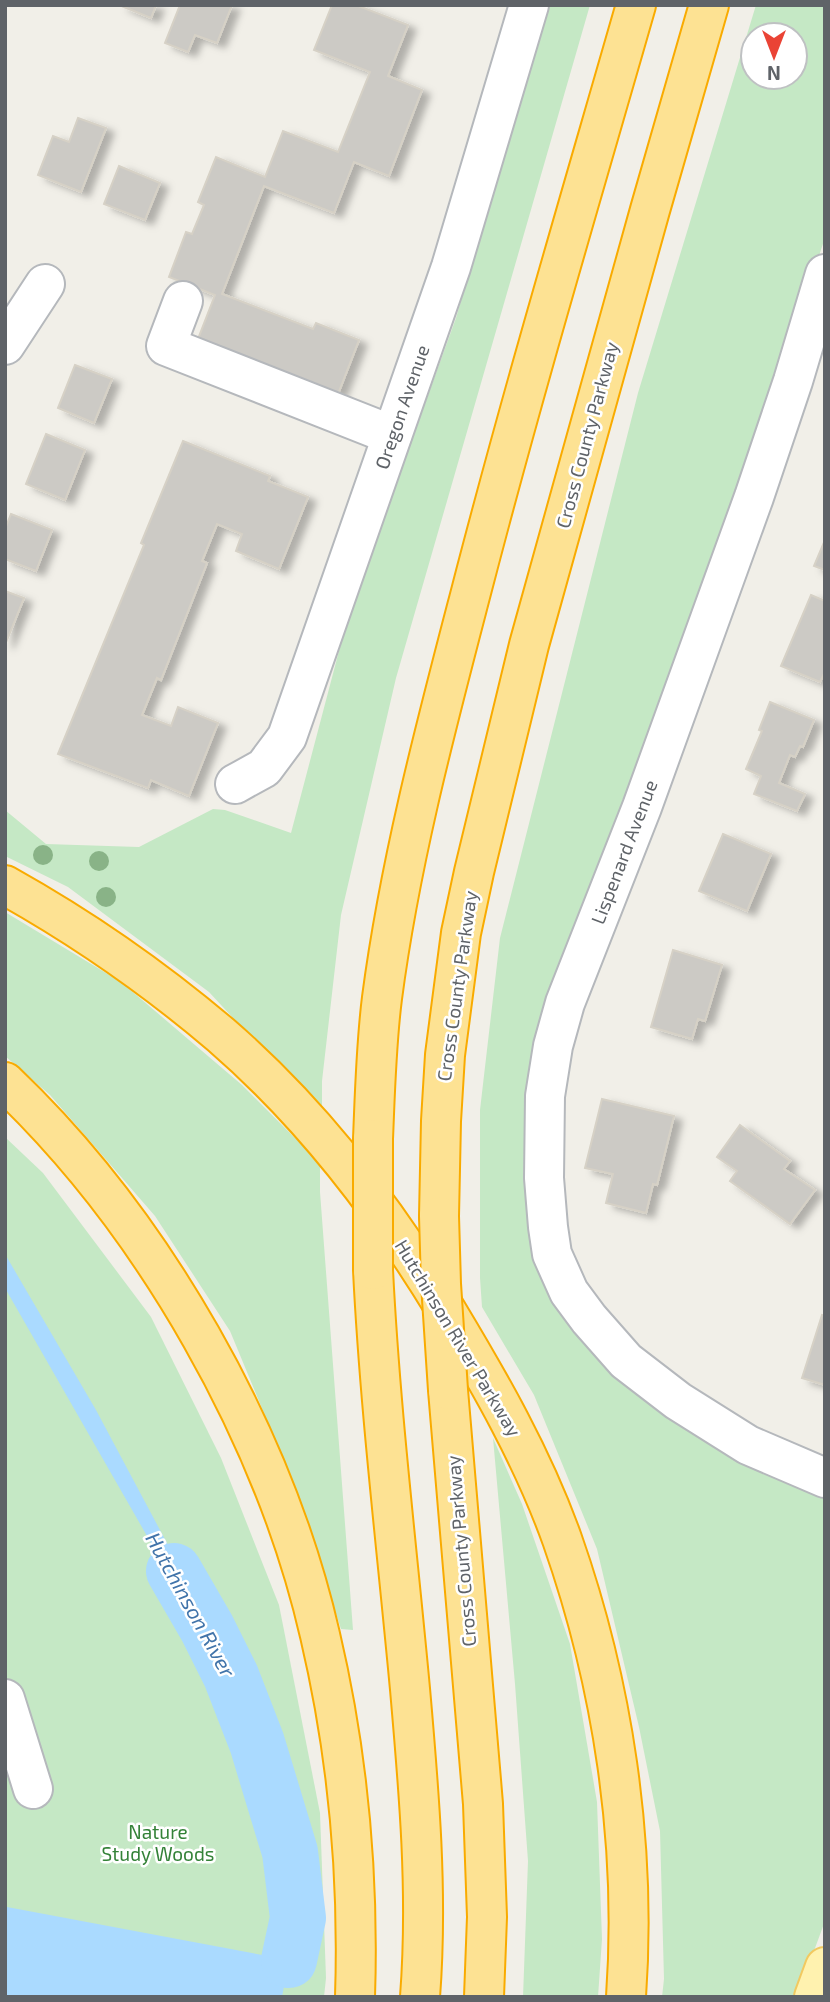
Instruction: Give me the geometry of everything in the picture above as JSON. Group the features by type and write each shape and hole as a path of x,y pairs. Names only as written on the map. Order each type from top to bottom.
{"highway":[{"path":"420,1997 423,1926 419,1809 380,1384 373,1270 373,1139 382,1000 410,845 455,655 531,369 636,5"},
{"name":"Cross County Parkway","path":"484,1997 487,1917 483,1804 448,1390 439,1216 445,1055 461,933 529,645 709,5"},
{"name":"Hutchinson River Parkway","path":"5,885 135,967 223,1037 297,1109 340,1158 394,1230 428,1279 494,1391 535,1474 562,1537 606,1699 619,1785 626,1868 626,1997"},
{"path":"5,1082 93,1179 128,1224 165,1279 227,1388 266,1471 287,1524 320,1632 342,1744 354,1868 355,1997"}],"main road":[{"path":"814,1997 825,1968"}],"street":[{"name":"Oregon Avenue","path":"234,784 264,768 287,737 451,267 530,5"},
{"name":"Lispenard Avenue","path":"825,274 754,497 642,807 565,1003 553,1046 545,1096 544,1178 552,1254 569,1292 626,1361 678,1401 748,1445 825,1478"},
{"path":"5,345 45,284"},
{"path":"183,301 166,346 392,435"},
{"path":"5,1699 33,1789"}],"green space":[{"path":"547,5 590,5 396,678 341,915 322,1081 322,1114 209,992 68,887 5,856 5,810 46,844 139,847 213,809 225,810 291,833 349,613 456,318"},
{"path":"756,5 825,5 825,238 760,429 656,717 551,990 544,1282 825,1494 825,1921 797,1997 662,1997 664,1979 660,1831 639,1727 597,1549 534,1395 482,1307 480,1110 500,938 638,393 739,61 739,91 809,91 809,21 751,21"},
{"path":"5,912 121,982 242,1085 320,1163 353,1630 341,1629 297,1493 230,1331 155,1216 50,1095 5,1056"},
{"name":"Nature Study Woods","path":"5,1137 43,1173 151,1317 221,1458 279,1605 320,1813 326,1978 324,1997 5,1997"},
{"path":"493,1438 522,1504 570,1644 597,1802 602,1939 598,1997 523,1997 528,1861"}],"water":[{"path":"5,1254 96,1410 217,1637 206,1639 5,1288"},
{"path":"7,1907 289,1960 282,1997 5,1997"}],"building":[{"path":"119,5 156,5 151,18"},
{"path":"180,5 232,5 217,43 195,35 188,52 165,43"},
{"path":"332,5 356,5 408,25 388,76 422,90 389,176 354,162 334,213 264,186 222,294 313,329 316,323 359,340 338,394 198,339 215,295 169,277 186,232 192,234 204,205 198,202 216,157 265,177 283,131 338,152 370,72 314,50"},
{"path":"78,118 106,128 81,192 38,175 53,136 69,142"},
{"path":"119,166 160,183 145,220 104,204"},
{"path":"75,365 112,379 94,423 58,408"},
{"path":"46,434 85,450 65,500 26,484"},
{"path":"183,441 270,476 268,481 308,497 279,569 236,551 242,534 217,524 202,561 207,563 161,680 157,678 142,715 171,726 178,707 218,723 189,796 151,780 148,788 58,754 144,545 141,543"},
{"path":"11,514 52,530 36,571 5,559 5,529"},
{"path":"825,540 825,570 814,566"},
{"path":"5,591 24,598 5,645"},
{"path":"811,595 825,601 825,672 820,682 781,666"},
{"path":"770,702 814,720 803,747 800,746 795,757 790,755 779,783 805,794 797,811 754,794 761,776 746,769 762,731 759,730"},
{"path":"723,834 771,854 747,911 699,891"},
{"path":"673,950 722,965 705,1021 698,1019 692,1039 651,1027"},
{"path":"602,1099 674,1116 657,1185 653,1184 646,1213 606,1203 613,1174 585,1168"},
{"path":"740,1125 790,1161 784,1169 815,1190 790,1224 730,1181 737,1171 717,1157"},
{"path":"822,1315 825,1316 825,1385 802,1378"}],"waterway":[{"name":"Hutchinson River","path":"174,1571 231,1676 257,1743 290,1852 298,1918 289,1960"}]}
